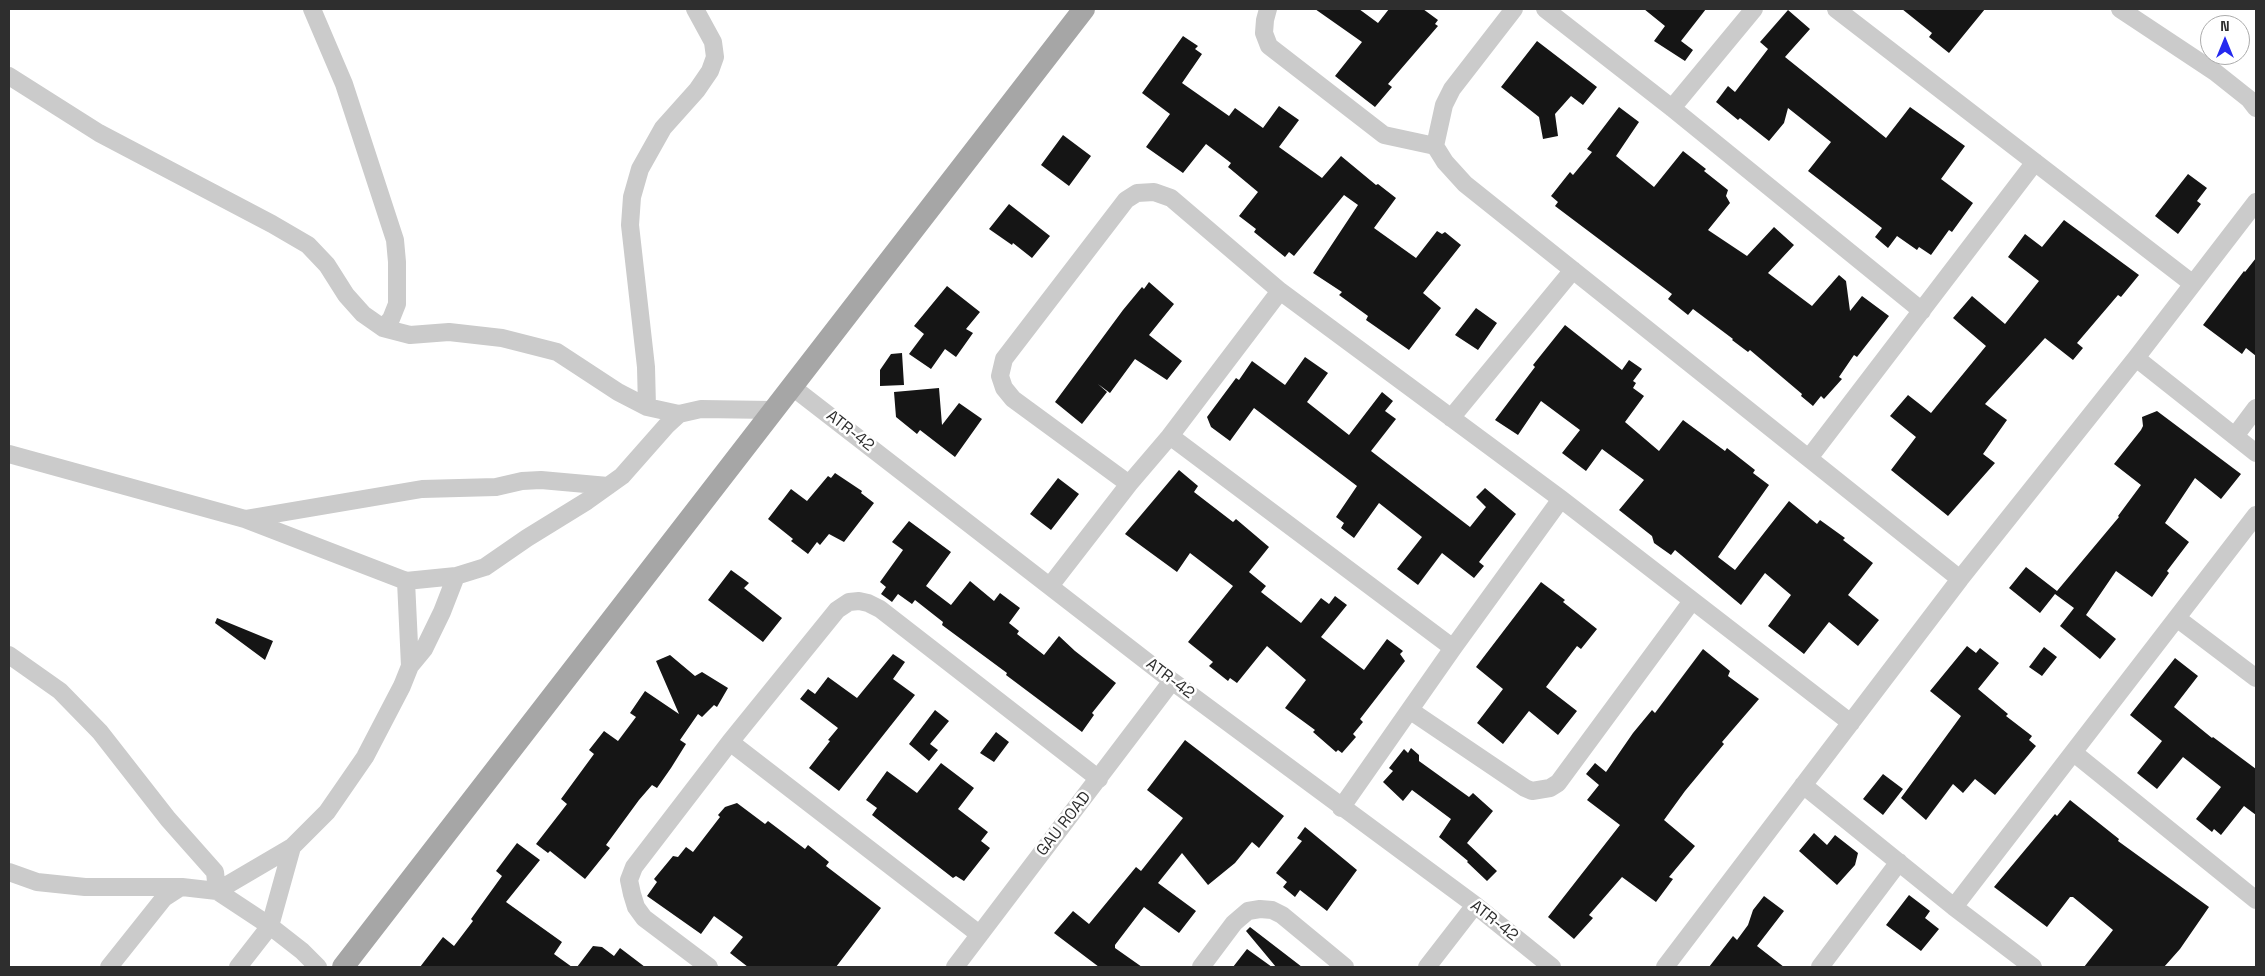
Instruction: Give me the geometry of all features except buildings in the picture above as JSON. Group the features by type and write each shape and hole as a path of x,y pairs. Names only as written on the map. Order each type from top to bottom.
{"main road":[{"path":"343,967 1084,9"}],"street":[{"path":"312,9 344,84 394,240 397,262 397,304 391,319 383,328"},
{"path":"646,407 646,367 630,225 632,197 640,169 663,128 697,90 710,71 715,57 714,42 695,9"},
{"path":"1268,9 1264,33 1269,46 1384,135 1435,146"},
{"path":"1514,9 1452,89 1444,105 1435,146 1445,162 1465,184 1960,579"},
{"path":"1545,9 1672,108 1922,311"},
{"path":"1672,108 1754,9"},
{"path":"1836,9 2193,284"},
{"path":"2120,9 2214,72 2249,99 2256,108"},
{"path":"9,76 99,133 272,224 308,246 327,265 346,295 363,314 383,328 410,335 449,332 502,338 557,352 618,392 646,407 680,414"},
{"path":"9,90 41,98"},
{"path":"1809,458 2035,162"},
{"path":"1129,484 1013,398 1004,388 1000,376 1004,359 1126,200 1137,193 1154,192 1171,198 1280,291 1561,499 1851,723"},
{"path":"1665,967 1960,579 2136,358 2256,202"},
{"path":"1451,418 1573,270"},
{"path":"1050,586 1129,484 1170,436 1280,291"},
{"path":"2136,358 2256,454"},
{"name":"ATR-42","path":"791,386 1172,681 1341,808 1475,905 1552,967"},
{"path":"2235,436 2256,408"},
{"path":"9,454 245,519 406,581 456,576 485,568 527,538 588,502 622,476 666,425 680,414 701,409 772,410"},
{"path":"1170,436 1453,648"},
{"path":"245,519 422,489 496,487 541,480 608,486"},
{"path":"1341,808 1411,711 1453,648 1561,499"},
{"path":"1954,907 2256,515"},
{"path":"217,891 292,846 327,812 365,757 402,686 410,666 424,649 442,612 456,576"},
{"path":"406,581 410,666"},
{"path":"709,967 644,918 636,907 629,880 634,867 730,742 837,610 849,602 859,601 868,603 880,609 1099,779"},
{"path":"1411,711 1525,788 1532,791 1550,788 1558,783 1692,601"},
{"path":"2178,618 2256,678"},
{"path":"9,655 60,692 100,732 168,819 215,872 217,891"},
{"name":"GAU ROAD","path":"955,967 1172,681"},
{"path":"730,742 979,934"},
{"path":"2074,752 2256,900"},
{"path":"1803,785 1954,907 2033,967"},
{"path":"238,967 270,926 292,846"},
{"path":"1820,967 1899,862"},
{"path":"9,872 37,882 85,887 182,887 217,891 270,926 302,951 318,967"},
{"path":"109,967 164,898 182,887"},
{"path":"1427,967 1475,905"},
{"path":"1201,967 1234,923 1248,911 1260,909 1272,910 1282,915 1346,967"}]}
